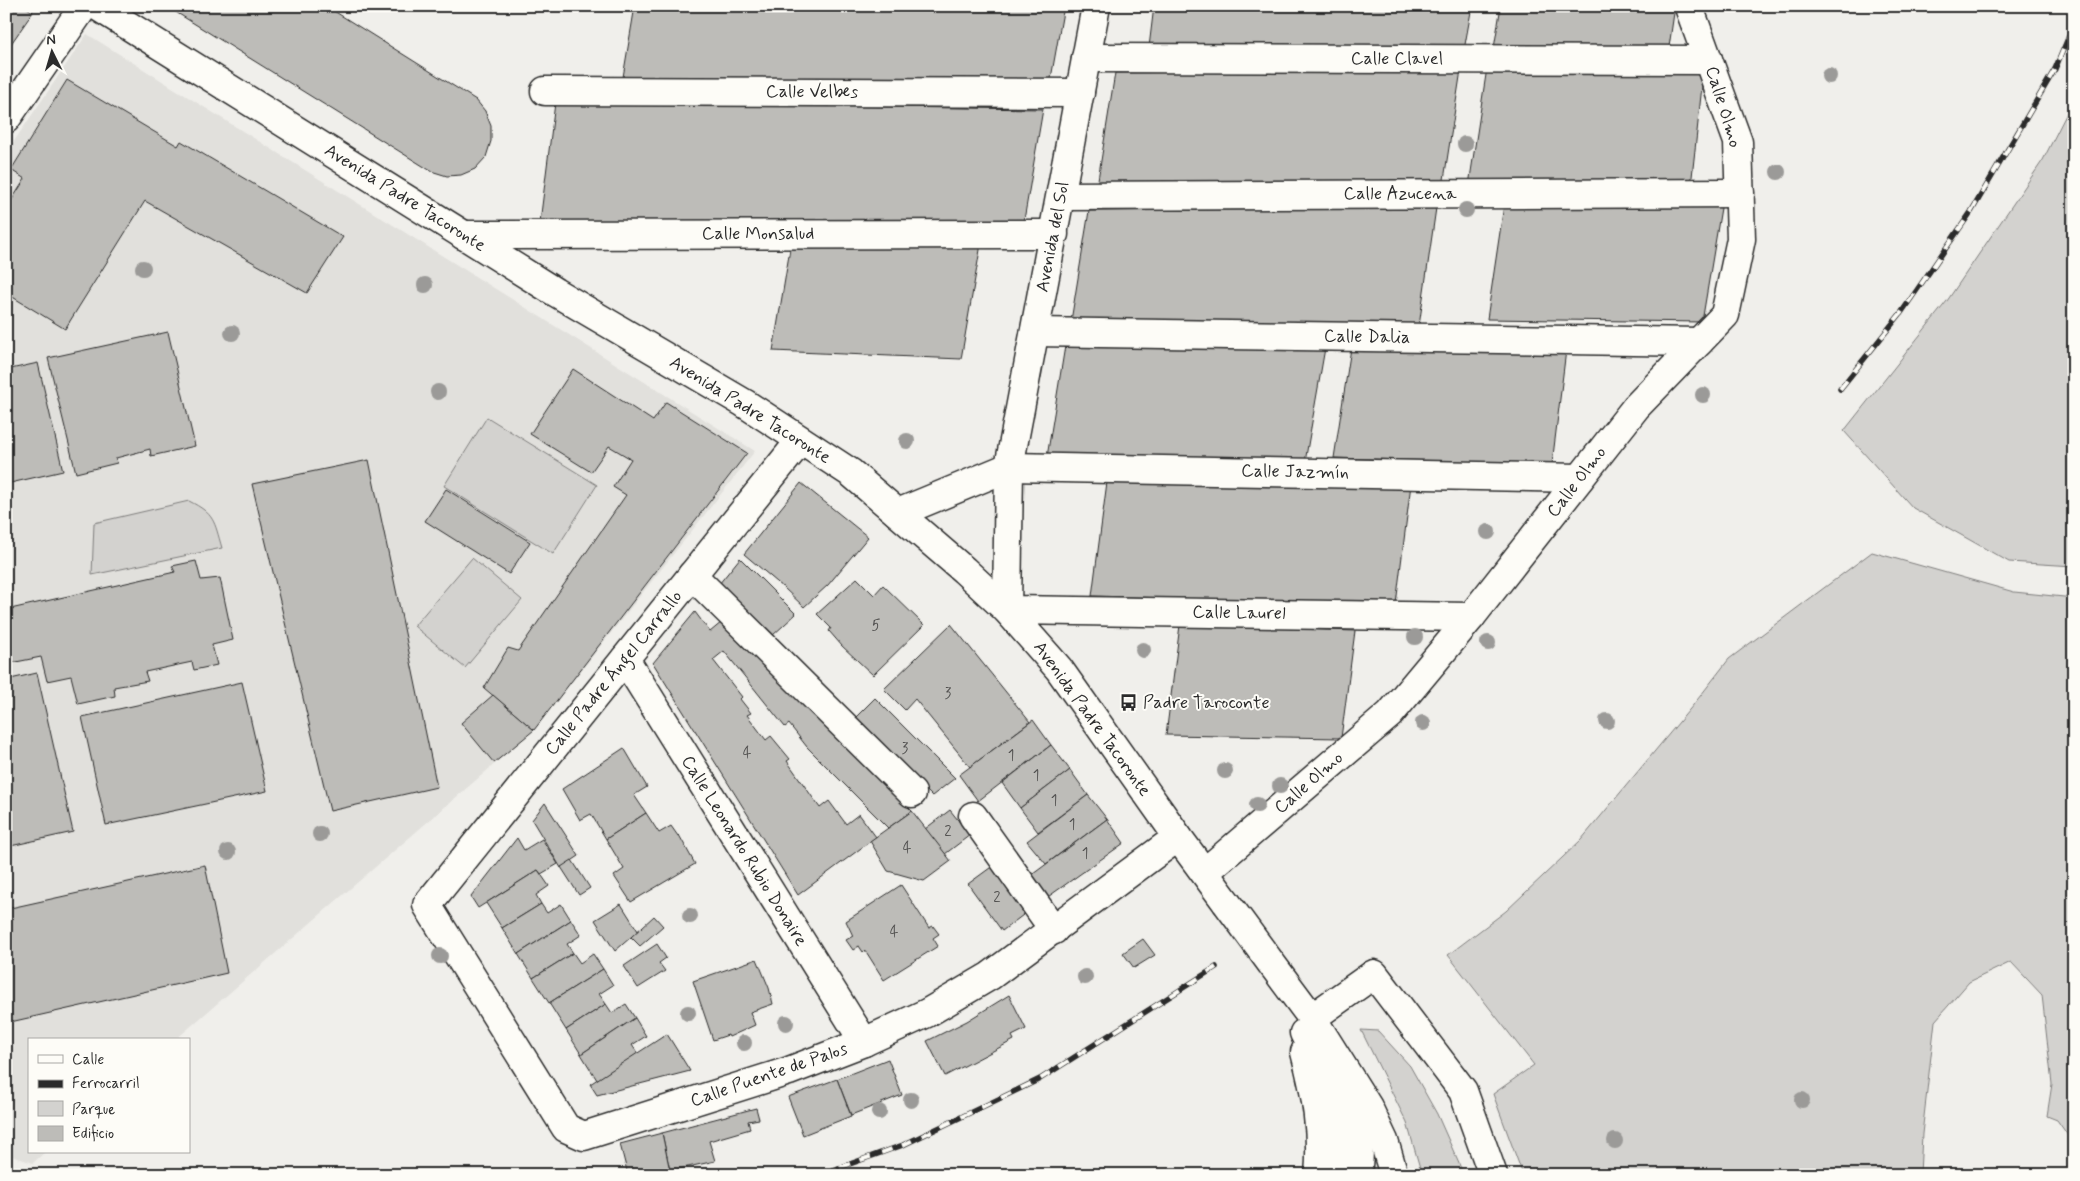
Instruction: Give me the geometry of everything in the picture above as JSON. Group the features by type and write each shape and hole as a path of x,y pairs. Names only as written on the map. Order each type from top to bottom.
{"street":[{"path":"6,120 84,6"},
{"name":"Avenida Padre Tacoronte","path":"97,6 555,292 744,403 851,473 964,570 1007,610 1059,669 1178,838 1272,963 1303,1015 1334,1052 1368,1107 1384,1141 1394,1175"},
{"name":"Avenida del Sol","path":"1007,610 1009,467 1096,6"},
{"name":"Calle Olmo","path":"1205,872 1390,714 1471,617 1636,407 1725,315 1741,239 1738,142 1690,10 1691,6"},
{"name":"Calle Clavel","path":"1086,58 1708,60"},
{"name":"Calle Velbes","path":"545,91 1080,94"},
{"name":"Calle Azucena","path":"1061,196 1740,193"},
{"name":"Calle Monsalud","path":"463,235 1054,234"},
{"name":"Calle Dalia","path":"1036,332 1699,342"},
{"name":"Calle Padre Ángel Carrallo","path":"427,906 800,441"},
{"path":"898,513 1009,467"},
{"name":"Calle Jazmín","path":"1009,467 1580,478"},
{"path":"692,575 912,794"},
{"name":"Calle Laurel","path":"1007,610 1471,617"},
{"name":"Calle Leonardo Rubio Donaire","path":"625,659 864,1042"},
{"path":"973,816 1054,930"},
{"name":"Calle Puente de Palos","path":"427,906 566,1128 584,1136 789,1071 864,1042 927,1013 982,981 1178,838"},
{"path":"1318,1175 1320,1127 1303,1015 1374,974 1463,1091 1493,1175"},
{"name":"Avenida Padre Tacoronte","path":"1303,1015 1332,1099 1338,1126 1340,1175"},
{"path":"1334,1052 1351,1085 1357,1118 1357,1175"}],"shaded area":[{"path":"87,34 755,451 534,730 177,1038 28,1038 28,1154 43,1154 33,1163 6,1154 6,153"}],"green space":[{"path":"2074,99 2074,566 2009,562 1913,508 1844,431 1947,301 2043,160"},
{"path":"487,417 597,485 553,554 444,486"},
{"path":"189,501 209,514 215,525 222,548 92,575 94,523"},
{"path":"1872,552 2014,592 2074,598 2074,1144 2057,1120 2047,1116 2052,1084 2042,995 2011,962 1969,982 1935,1021 1922,1134 1920,1175 1523,1175 1493,1094 1534,1065 1448,955 1506,911 1581,840 1729,659"},
{"path":"472,558 522,600 465,668 414,626"},
{"path":"1361,1030 1378,1031 1410,1066 1437,1114 1464,1175 1422,1175 1407,1123"}],"building":[{"path":"6,6 24,6 33,12 6,51"},
{"path":"166,6 326,6 476,100 485,111 491,126 491,141 486,157 475,169 461,175 447,176 431,171"},
{"path":"635,6 1064,6 1050,84 622,83"},
{"path":"1154,6 1472,6 1464,50 1149,47"},
{"path":"1501,6 1675,6 1669,47 1494,48"},
{"path":"1487,68 1704,68 1691,186 1469,185"},
{"path":"1461,70 1443,186 1097,186 1115,73"},
{"path":"67,80 178,146 181,141 343,237 307,293 145,201 65,329 6,293 6,209 25,179 11,170"},
{"path":"555,103 1043,109 1024,220 540,222"},
{"path":"1722,202 1702,322 1487,319 1504,205"},
{"path":"1436,208 1419,326 1071,321 1089,211"},
{"path":"791,243 981,244 961,359 773,351"},
{"path":"168,332 195,446 151,456 150,449 116,458 117,463 76,473 48,358"},
{"path":"1065,346 1325,348 1305,462 1047,457"},
{"path":"1351,348 1566,350 1552,464 1334,458"},
{"path":"38,363 63,471 6,484 6,370"},
{"path":"573,369 653,421 666,402 747,453 534,730 484,688 508,648 518,651 626,495 613,487 631,459 609,446 591,472 530,434"},
{"path":"369,460 437,787 330,811 252,484"},
{"path":"1107,482 1411,484 1396,604 1092,596"},
{"path":"801,483 868,537 828,585 804,607 744,554"},
{"path":"446,489 530,542 509,574 425,521"},
{"path":"740,558 796,614 772,636 719,584"},
{"path":"196,561 201,580 220,578 233,640 212,645 217,665 194,670 192,662 145,672 148,681 114,687 115,696 78,704 71,676 47,681 41,657 6,664 6,610 175,572 172,566"},
{"path":"857,578 874,595 883,585 924,625 873,675 842,646 829,631 831,628 817,614"},
{"path":"695,612 710,632 722,622 912,811 888,828 807,747 789,724 785,727 724,651 713,660 742,697 740,699 751,713 747,715 766,740 771,736 790,759 787,761 820,808 829,801 846,824 859,814 876,837 798,895 653,663"},
{"path":"951,624 1030,722 970,767 915,699 905,710 884,689"},
{"path":"1180,625 1355,631 1341,738 1166,735"},
{"path":"37,673 73,832 6,847 6,680"},
{"path":"242,682 267,791 106,825 82,717"},
{"path":"493,695 534,730 494,763 461,723"},
{"path":"875,698 955,778 932,796 854,719"},
{"path":"1033,720 1051,745 978,801 959,775"},
{"path":"1051,745 1070,770 1020,808 1002,783"},
{"path":"624,748 647,787 634,795 646,813 606,839 591,814 580,820 562,789"},
{"path":"1070,770 1088,795 1038,832 1020,808"},
{"path":"1088,795 1107,819 1046,864 1027,841"},
{"path":"545,803 579,856 561,868 532,820"},
{"path":"950,810 970,835 945,854 925,829"},
{"path":"912,811 951,861 924,881 888,871 870,841"},
{"path":"646,813 659,833 671,826 679,835 695,864 631,902 614,876 624,869 606,839"},
{"path":"1107,819 1124,843 1045,899 1029,877"},
{"path":"517,838 524,850 542,839 558,864 541,874 538,870 478,908 471,897"},
{"path":"572,860 590,888 579,895 561,867"},
{"path":"205,865 227,973 6,1023 6,909"},
{"path":"994,865 1027,912 1002,931 968,884"},
{"path":"538,870 549,886 536,895 541,904 502,928 486,903"},
{"path":"901,885 929,928 933,926 939,934 933,938 938,946 884,980 865,950 863,952 859,946 853,950 846,940 853,936 846,921"},
{"path":"541,904 547,913 561,904 571,920 518,954 502,928"},
{"path":"621,904 638,931 615,951 595,920"},
{"path":"654,916 663,926 640,946 631,937"},
{"path":"571,920 581,935 567,944 573,953 533,978 518,954"},
{"path":"1143,939 1155,955 1134,968 1123,953"},
{"path":"657,944 666,958 659,963 665,971 638,988 624,966"},
{"path":"573,953 580,963 593,954 603,969 549,1003 533,978"},
{"path":"757,959 769,988 773,1004 750,1012 755,1025 729,1037 728,1035 713,1040 693,981"},
{"path":"603,969 613,985 599,994 606,1004 566,1030 549,1003"},
{"path":"1009,995 1026,1029 1012,1036 1014,1040 945,1076 927,1041 967,1021"},
{"path":"606,1004 612,1013 626,1004 635,1018 581,1054 566,1030"},
{"path":"635,1018 646,1036 632,1045 638,1054 597,1080 581,1054"},
{"path":"667,1034 690,1071 597,1095 590,1084"},
{"path":"888,1059 902,1095 851,1115 837,1079"},
{"path":"837,1079 851,1116 803,1135 788,1097"},
{"path":"756,1108 759,1119 748,1121 750,1129 709,1141 715,1161 670,1171 662,1133"},
{"path":"662,1133 670,1171 655,1175 628,1175 620,1144"}],"railway":[{"path":"1840,389 1901,313 1971,212 2055,69 2074,24"},
{"path":"819,1175 903,1145 1040,1079 1216,967"}],"place":[{"name":"Padre Taroconte","path":"1129,703"}]}
